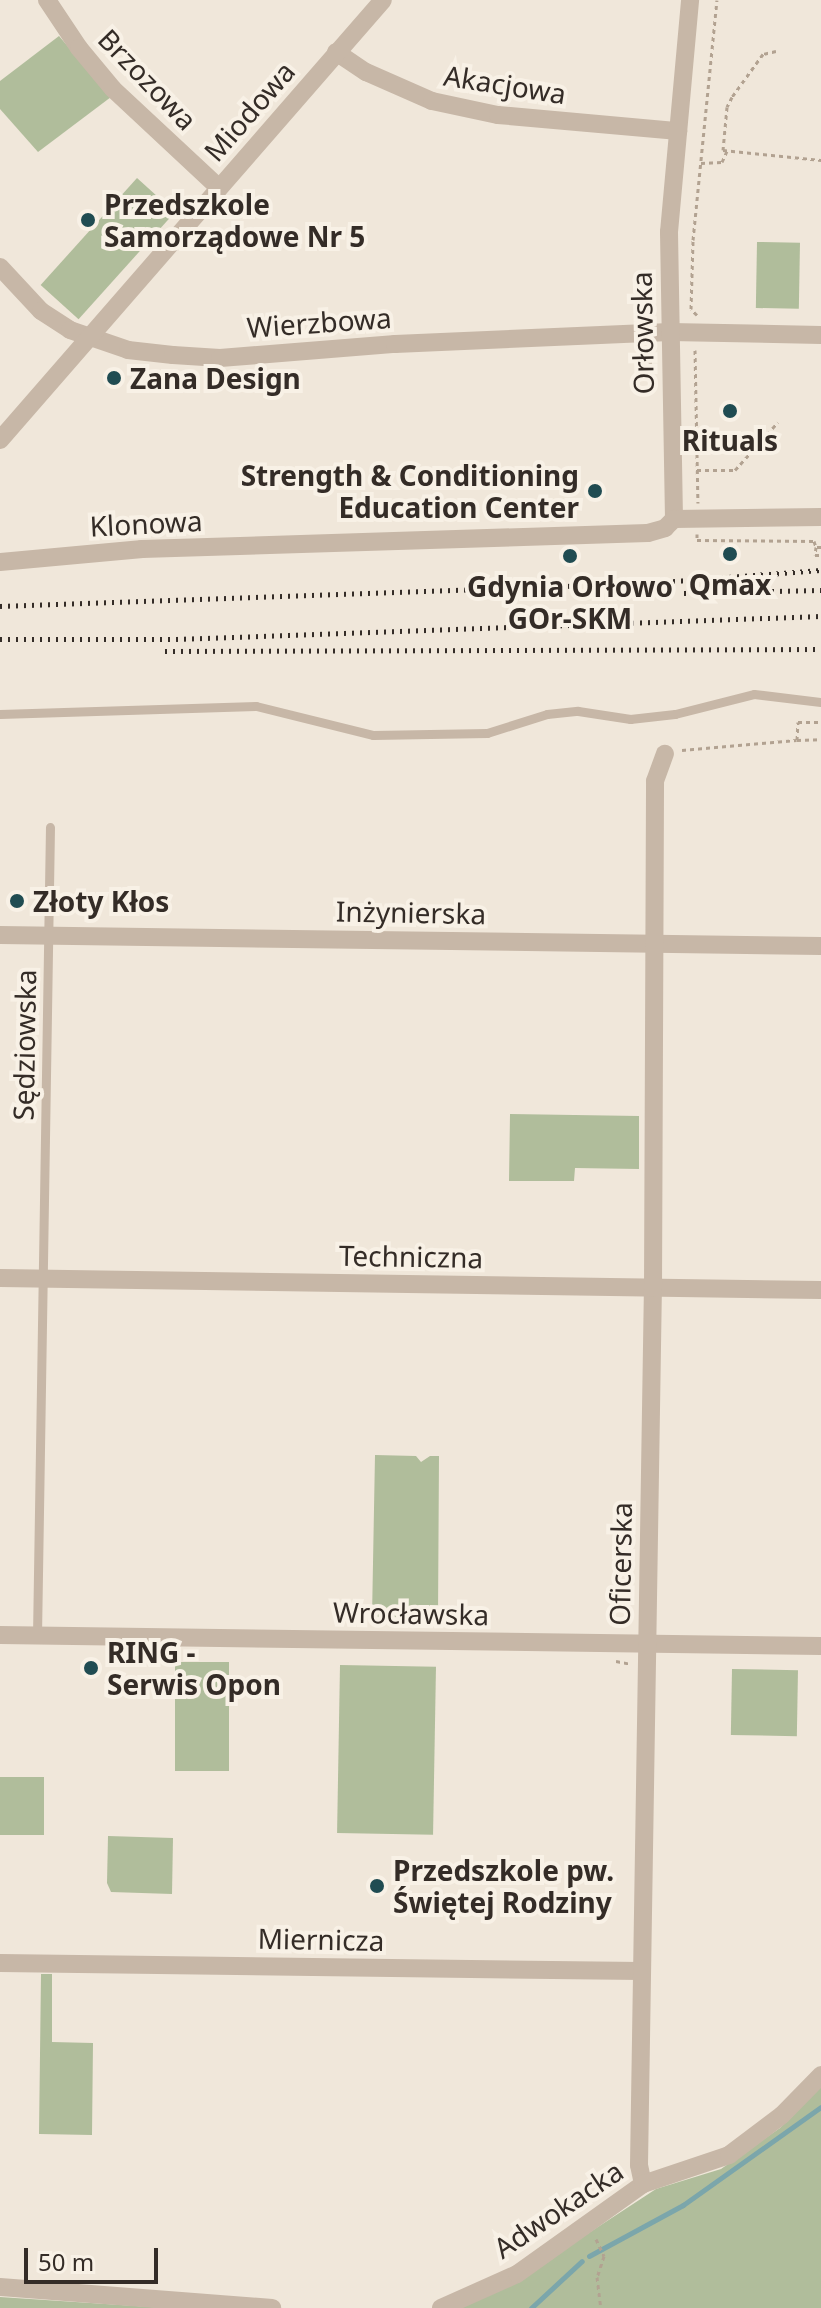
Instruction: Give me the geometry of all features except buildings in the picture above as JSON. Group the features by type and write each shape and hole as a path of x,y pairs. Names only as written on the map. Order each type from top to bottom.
{"street":[{"name":"Brzozowa","path":"47,0 79,48 113,89 219,188"},
{"name":"Miodowa","path":"0,440 87,336 383,0"},
{"name":"Orłowska","path":"674,519 669,232 690,0"},
{"name":"Akacjowa","path":"336,52 366,72 432,101 498,115 678,131"},
{"name":"Wierzbowa","path":"0,267 55,322 87,336 128,350 220,358 395,344 670,332 821,335"},
{"path":"674,519 821,517"},
{"name":"Klonowa","path":"0,562 142,549 648,533 665,528 674,519"},
{"name":"Oficerska","path":"643,2184 639,2165 653,1288 655,781 665,754"},
{"name":"Inżynierska","path":"0,935 821,946"},
{"name":"Techniczna","path":"0,1278 821,1290"},
{"name":"Wrocławska","path":"0,1635 821,1646"},
{"name":"Miernicza","path":"0,1963 641,1971"},
{"name":"Adwokacka","path":"441,2308 517,2274 643,2184 729,2155 782,2115 821,2075"},
{"path":"0,2287 272,2308"}],"lane":[{"path":"0,714 256,706 355,732 402,735 487,733 547,714 578,711 630,719 675,714 754,694 821,702"},
{"name":"Sędziowska","path":"37,1636 50,827"}],"path":[{"path":"697,315 691,309 717,0"},
{"path":"776,51 763,54 732,97 726,116 723,150 821,160"},
{"path":"701,163 722,162 727,151"},
{"path":"643,351 648,351 650,363"},
{"path":"695,352 698,500"},
{"path":"697,470 735,470 778,422"},
{"path":"697,540 814,541 818,547 815,555 821,555"},
{"path":"797,740 798,722 821,722"},
{"path":"665,754 688,749 821,739"},
{"path":"595,2238 604,2256 597,2277 601,2308"}],"green space":[{"path":"59,36 111,97 38,152 0,109 0,81"},
{"path":"137,178 175,212 79,319 41,285"},
{"path":"757,242 800,243 799,309 756,308"},
{"path":"510,1114 639,1116 639,1169 575,1168 574,1181 509,1181"},
{"path":"375,1455 416,1456 421,1462 430,1456 439,1456 438,1617 372,1617"},
{"path":"175,1662 229,1662 229,1771 175,1771"},
{"path":"340,1665 436,1667 433,1835 337,1833"},
{"path":"732,1669 798,1670 797,1736 731,1735"},
{"path":"0,1777 44,1777 44,1835 0,1835"},
{"path":"108,1836 173,1838 172,1894 111,1892 107,1883"},
{"path":"41,1974 52,1974 52,2042 93,2043 92,2135 39,2134"},
{"path":"821,2085 821,2308 459,2308 503,2289 656,2189 721,2169 780,2128"},
{"path":"0,2297 166,2308 0,2308"}],"waterway":[{"path":"589,2256 683,2205 821,2107"},
{"path":"531,2308 582,2261"}],"railway":[{"path":"0,606 649,583 821,570"},
{"path":"684,593 821,590"},
{"path":"0,639 176,639 821,616"},
{"path":"165,651 821,649"}],"place":[{"name":"Przedszkole Samorządowe Nr 5","path":"88,220"},
{"name":"Zana Design","path":"114,378"},
{"name":"Rituals","path":"730,411"},
{"name":"Strength & Conditioning Education Center","path":"595,491"},
{"name":"Qmax","path":"730,554"},
{"name":"Gdynia Orłowo GOr-SKM","path":"570,556"},
{"name":"Złoty Kłos","path":"17,901"},
{"name":"RING - Serwis Opon","path":"91,1668"},
{"name":"Przedszkole pw. Świętej Rodziny","path":"377,1886"}]}
